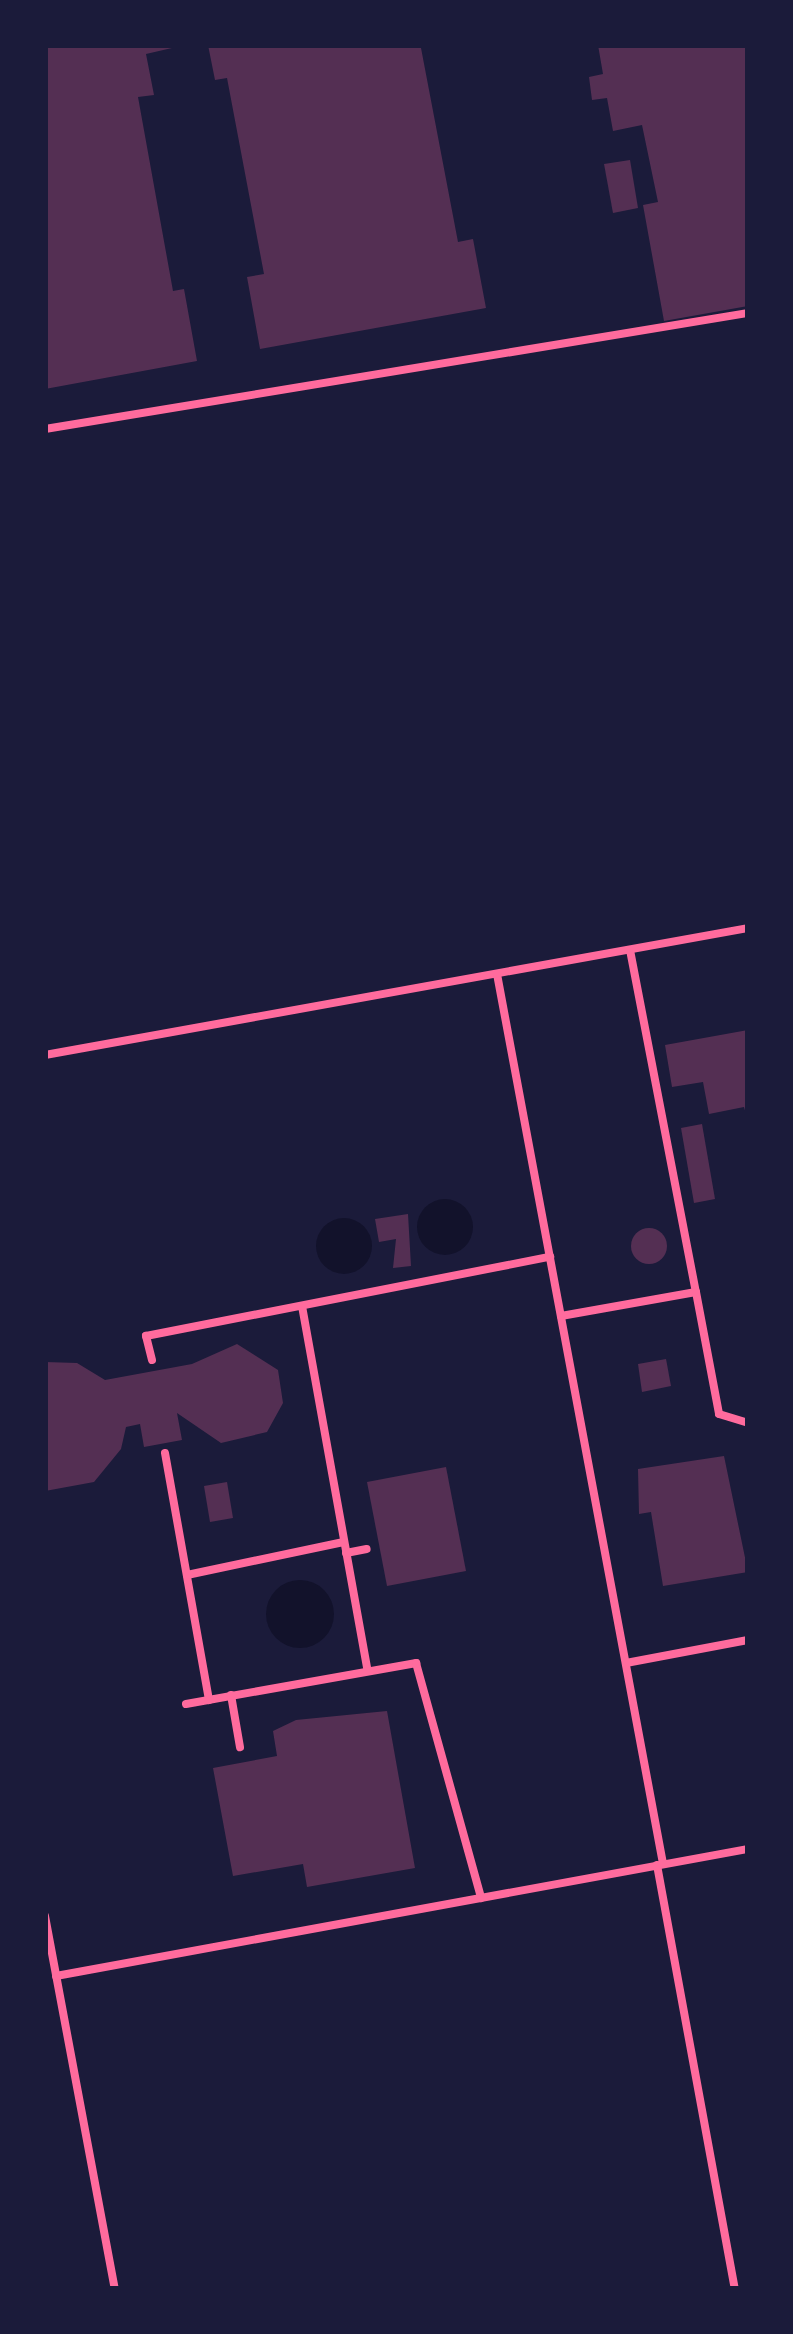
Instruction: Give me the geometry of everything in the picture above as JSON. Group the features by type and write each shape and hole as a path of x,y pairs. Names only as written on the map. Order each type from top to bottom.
{"lane":[{"path":"45,430 748,314"},
{"path":"45,1055 748,928"},
{"path":"630,950 719,1414 748,1422"},
{"path":"497,974 626,1663 736,2289"},
{"path":"152,1360 146,1336 550,1257"},
{"path":"561,1316 696,1292"},
{"path":"302,1306 367,1669"},
{"path":"165,1453 210,1700"},
{"path":"187,1574 344,1542"},
{"path":"346,1553 367,1550"},
{"path":"626,1663 748,1640"},
{"path":"186,1704 416,1663 423,1676 481,1898"},
{"path":"231,1695 240,1747"},
{"path":"56,1976 748,1849"},
{"path":"45,1916 115,2289"}],"shaded area":[{"path":"445,1199 465,1207 473,1227 465,1247 445,1255 425,1247 417,1227 425,1207"},
{"path":"344,1218 364,1226 372,1246 364,1266 344,1274 324,1266 316,1246 324,1226"},
{"path":"300,1580 324,1590 334,1614 324,1638 300,1648 276,1638 266,1614 276,1590"}],"building":[{"path":"45,45 185,45 146,54 154,95 138,97 173,291 184,289 197,361 45,389"},
{"path":"208,45 429,45 421,48 458,242 473,239 486,308 260,349 247,277 264,274 227,78 215,80"},
{"path":"598,45 748,45 748,306 664,321 643,205 658,202 642,125 613,131 607,98 592,100 589,77 603,74"},
{"path":"630,160 638,208 613,213 604,164"},
{"path":"748,1030 748,1121 744,1107 709,1114 703,1082 672,1087 665,1045"},
{"path":"702,1124 715,1199 694,1203 681,1128"},
{"path":"408,1214 411,1266 393,1268 396,1239 379,1242 375,1219"},
{"path":"649,1228 662,1233 667,1246 662,1259 649,1264 636,1259 631,1246 636,1233"},
{"path":"237,1344 278,1370 283,1403 267,1432 221,1443 177,1413 182,1440 144,1447 140,1424 126,1427 121,1449 94,1482 45,1491 45,1362 77,1363 105,1380 192,1364"},
{"path":"666,1359 671,1386 642,1392 638,1364"},
{"path":"724,1456 748,1572 663,1586 651,1512 639,1514 638,1469"},
{"path":"446,1467 466,1571 387,1586 367,1482"},
{"path":"227,1482 233,1518 210,1522 204,1486"},
{"path":"387,1711 415,1868 307,1887 303,1864 233,1876 213,1768 277,1756 273,1731 296,1720"}]}
